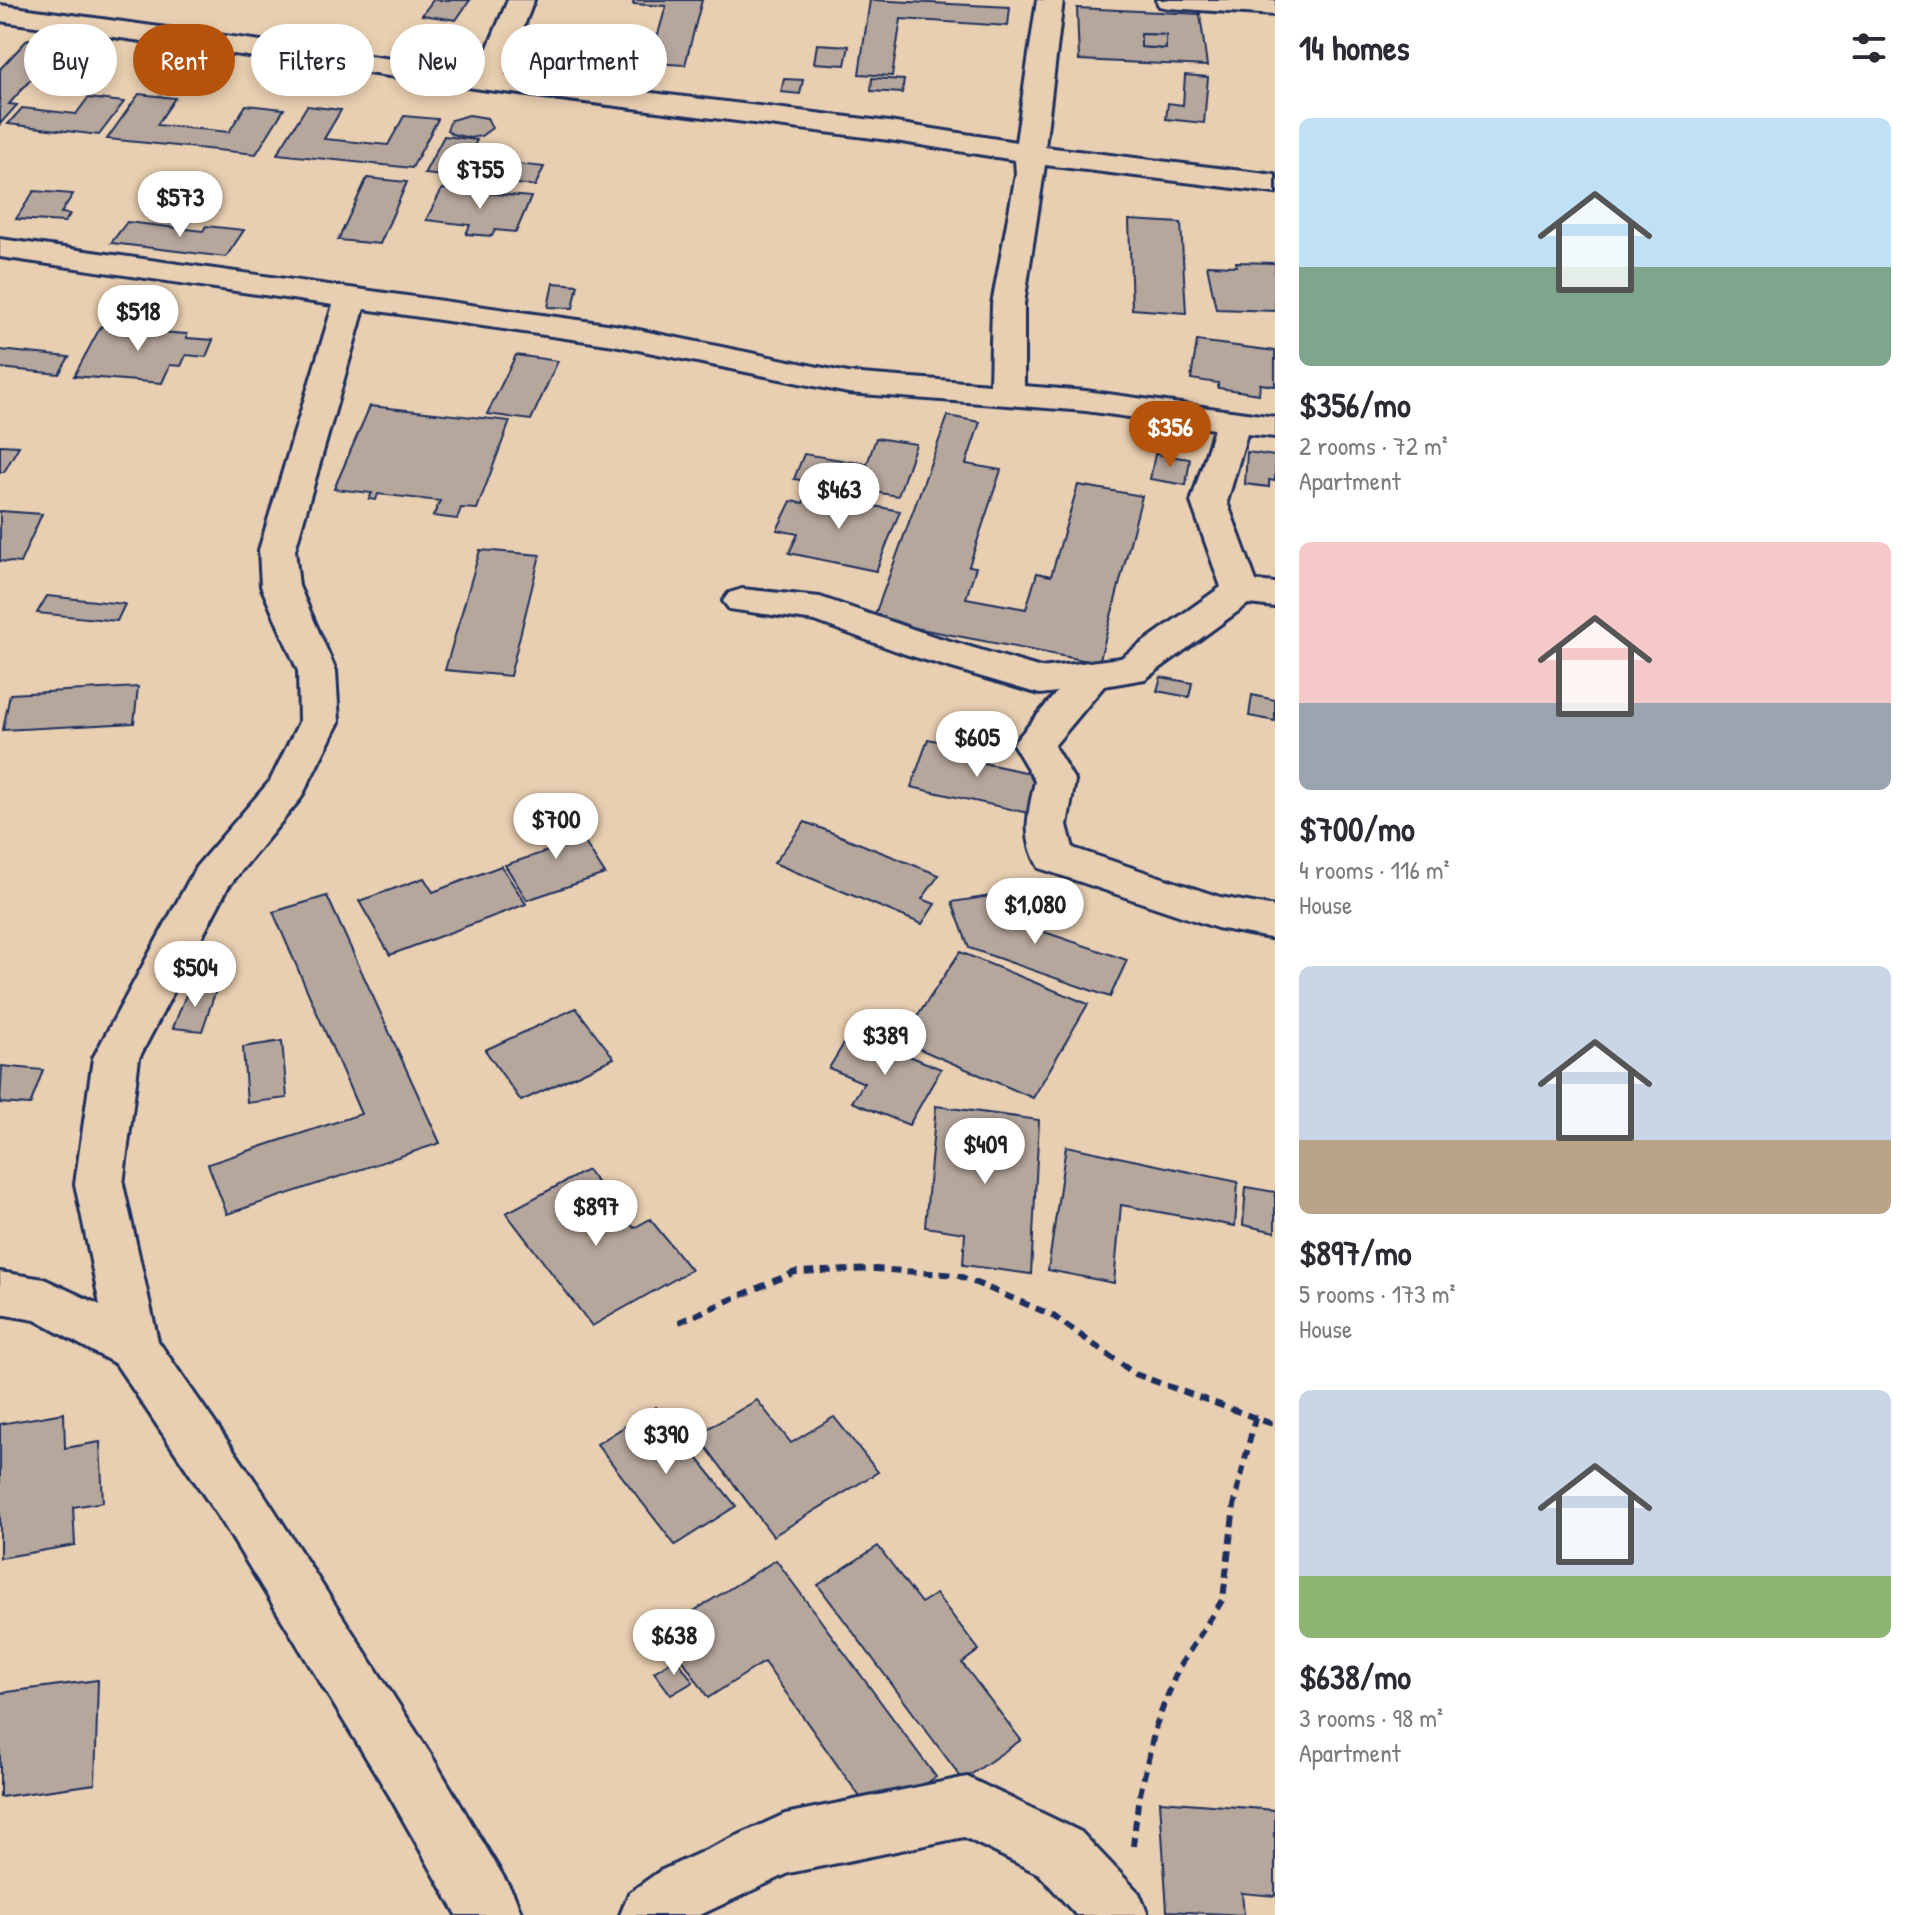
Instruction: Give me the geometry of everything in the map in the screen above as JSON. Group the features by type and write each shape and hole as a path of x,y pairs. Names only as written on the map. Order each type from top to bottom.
{"street":[{"path":"488,81 521,0"},
{"path":"1007,394 1008,304 1031,174 1029,154 1050,0"},
{"path":"1169,0 1275,7"},
{"path":"0,13 488,81 889,131 1029,154 1275,184"},
{"path":"0,248 674,345 773,370 848,383 1007,394 1275,427"},
{"path":"351,300 277,550 280,586 317,671 319,722 287,788 211,878 116,1058 99,1184 134,1348 243,1508 410,1775 491,1915"},
{"path":"742,601 820,609 919,645 1040,681 1131,670 1258,593 1209,502 1234,421"},
{"path":"1088,675 1086,684 1033,744 1055,781 1046,825 1054,857 1217,912 1275,923"},
{"path":"0,1293 44,1300 134,1348"},
{"path":"651,1915 681,1892 785,1844 967,1807 1060,1853 1117,1915"}],"path":[{"path":"679,1322 795,1272 876,1269 957,1275 1052,1315 1135,1374 1275,1425"},
{"path":"1132,1859 1138,1803 1156,1725 1179,1667 1223,1599 1234,1506 1255,1418"}],"building":[{"path":"433,0 470,0 456,20 422,15"},
{"path":"634,0 702,0 685,65 667,64 667,24 661,24 666,6 633,4"},
{"path":"870,0 1010,7 1008,26 901,19 892,76 859,74"},
{"path":"1077,8 1200,14 1207,66 1079,60","holes":["1141,34 1166,35 1166,49 1141,47"]},
{"path":"1141,34 1166,35 1166,49 1141,47"},
{"path":"24,43 24,87 9,104 17,105 0,124 0,69"},
{"path":"817,44 849,46 845,65 814,63"},
{"path":"1185,75 1208,77 1204,123 1166,119 1168,103 1183,105"},
{"path":"872,78 904,80 902,93 871,91"},
{"path":"784,79 803,80 800,94 781,92"},
{"path":"138,96 175,98 157,125 229,132 246,105 284,109 256,154 107,139"},
{"path":"88,98 124,102 99,135 8,124 22,108 76,114"},
{"path":"307,106 341,110 324,139 388,145 404,116 438,119 412,168 277,154"},
{"path":"469,115 487,118 492,128 481,136 470,138 447,130 451,120"},
{"path":"444,136 477,140 468,158 544,167 535,186 424,174"},
{"path":"367,178 407,182 380,244 338,240"},
{"path":"442,189 531,197 516,232 495,230 492,236 466,234 470,225 426,220"},
{"path":"34,191 73,194 61,213 70,214 65,222 16,219"},
{"path":"1129,220 1181,223 1186,313 1132,309"},
{"path":"127,222 203,231 206,226 244,230 226,257 111,243"},
{"path":"1236,262 1275,263 1275,311 1216,309 1207,265 1237,266"},
{"path":"553,283 578,285 573,308 548,307"},
{"path":"129,323 161,325 157,332 213,340 206,357 186,355 181,366 170,365 162,383 74,376 101,326 126,328"},
{"path":"1197,341 1275,351 1275,386 1260,384 1259,394 1218,388 1218,383 1191,379"},
{"path":"0,350 69,357 59,374 0,368"},
{"path":"516,355 558,361 531,420 487,414"},
{"path":"370,406 510,421 477,509 461,508 457,519 433,516 440,501 378,494 376,500 369,499 372,493 334,489"},
{"path":"948,416 980,422 966,464 1001,470 969,566 976,567 966,598 1026,609 1037,573 1051,576 1078,485 1142,496 1099,663 873,620"},
{"path":"876,438 916,444 898,496 794,479 804,454 867,464"},
{"path":"0,445 19,446 4,472 0,472"},
{"path":"1247,452 1275,456 1275,481 1269,480 1269,487 1245,484"},
{"path":"1155,454 1190,459 1186,485 1150,479"},
{"path":"807,493 900,511 876,571 789,553 798,534 777,530 791,501 803,503"},
{"path":"0,511 42,514 20,563 0,561"},
{"path":"480,550 540,555 510,676 445,670"},
{"path":"47,596 125,604 117,621 37,613"},
{"path":"1161,677 1192,683 1189,697 1157,691"},
{"path":"138,687 134,723 3,730 10,694"},
{"path":"1252,695 1275,700 1275,721 1249,716"},
{"path":"928,739 978,750 973,761 1049,777 1037,815 911,787"},
{"path":"566,813 605,874 527,900 505,865 551,850 534,824"},
{"path":"805,822 939,875 922,899 935,904 922,924 774,863"},
{"path":"501,866 526,904 390,955 359,901 424,878 433,892"},
{"path":"1003,894 1015,922 1127,960 1110,997 969,948 952,902"},
{"path":"327,896 440,1143 227,1214 208,1164 361,1114 273,912"},
{"path":"960,952 1088,1004 1033,1098 901,1041"},
{"path":"189,987 216,990 202,1031 173,1028"},
{"path":"576,1008 614,1058 521,1101 485,1050"},
{"path":"851,1032 941,1069 909,1125 852,1102 864,1083 829,1068"},
{"path":"282,1041 287,1098 247,1103 243,1047"},
{"path":"2,1066 43,1070 30,1105 0,1103"},
{"path":"936,1106 1039,1120 1031,1274 963,1265 965,1233 925,1227"},
{"path":"1066,1146 1238,1182 1235,1226 1121,1205 1114,1283 1048,1270"},
{"path":"587,1170 634,1228 650,1219 691,1270 592,1326 506,1213"},
{"path":"1246,1187 1275,1192 1275,1232 1243,1225"},
{"path":"757,1400 791,1443 834,1417 878,1472 773,1536 697,1435"},
{"path":"656,1407 736,1506 675,1545 597,1444"},
{"path":"64,1413 65,1448 100,1442 103,1502 73,1507 75,1545 0,1558 0,1424"},
{"path":"878,1546 921,1603 936,1594 979,1650 962,1663 1021,1740 963,1780 818,1585"},
{"path":"776,1560 936,1777 875,1818 764,1662 708,1698 663,1630"},
{"path":"676,1658 693,1682 671,1695 654,1672"},
{"path":"98,1680 95,1784 0,1797 0,1693"},
{"path":"1160,1801 1275,1810 1275,1896 1242,1893 1244,1915 1167,1911"}]}
